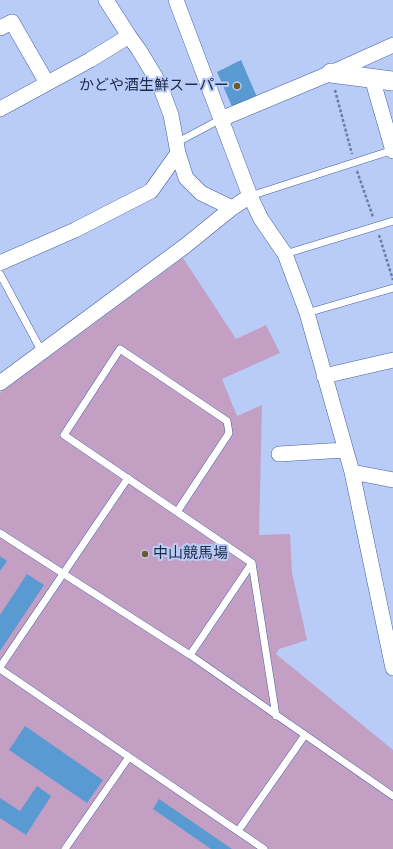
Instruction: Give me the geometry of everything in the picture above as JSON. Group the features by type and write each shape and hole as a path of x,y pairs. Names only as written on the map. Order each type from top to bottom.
{"street":[{"path":"106,0 159,83 171,115 177,148 186,178 201,193 232,208"},
{"path":"176,0 250,196 261,219 285,254 307,314 352,472 393,668"},
{"path":"0,28 12,22 47,83"},
{"path":"0,108 90,60 129,36"},
{"path":"221,119 331,73 393,45"},
{"path":"331,73 393,81"},
{"path":"372,78 393,150"},
{"path":"0,262 75,230 151,190 177,148"},
{"path":"0,382 185,246 232,208 250,196"},
{"path":"324,376 393,360"},
{"path":"279,454 345,450"},
{"path":"352,472 393,480"}],"lane":[{"path":"177,148 221,119"},
{"path":"250,196 393,150"},
{"path":"285,254 393,221"},
{"path":"0,274 42,352"},
{"path":"307,314 393,288"},
{"path":"177,512 229,433 227,421 120,349 64,435 128,478 177,512 252,563 276,716"},
{"path":"128,478 0,668 264,849"},
{"path":"0,533 190,655 393,796"},
{"path":"190,655 252,563"},
{"path":"238,831 305,735"},
{"path":"65,849 129,757"}],"path":[{"path":"331,73 354,163 393,280"}],"shaded area":[{"name":"中山競馬場","path":"183,258 236,339 266,325 280,353 222,379 237,416 262,405 259,535 290,534 292,573 307,640 279,649 276,654 393,750 393,849 0,849 0,393"}],"building":[{"path":"241,60 257,97 233,109 217,72"},
{"path":"0,556 7,561 0,571"},
{"path":"27,574 44,585 0,651 0,615"},
{"path":"25,726 103,780 87,803 9,750"},
{"path":"37,786 51,796 26,835 0,818 0,798 20,811"},
{"path":"159,799 232,849 211,849 153,809"}],"place":[{"name":"かどや酒生鮮スーパー","path":"237,86"},
{"name":"中山競馬場","path":"145,554"}]}
